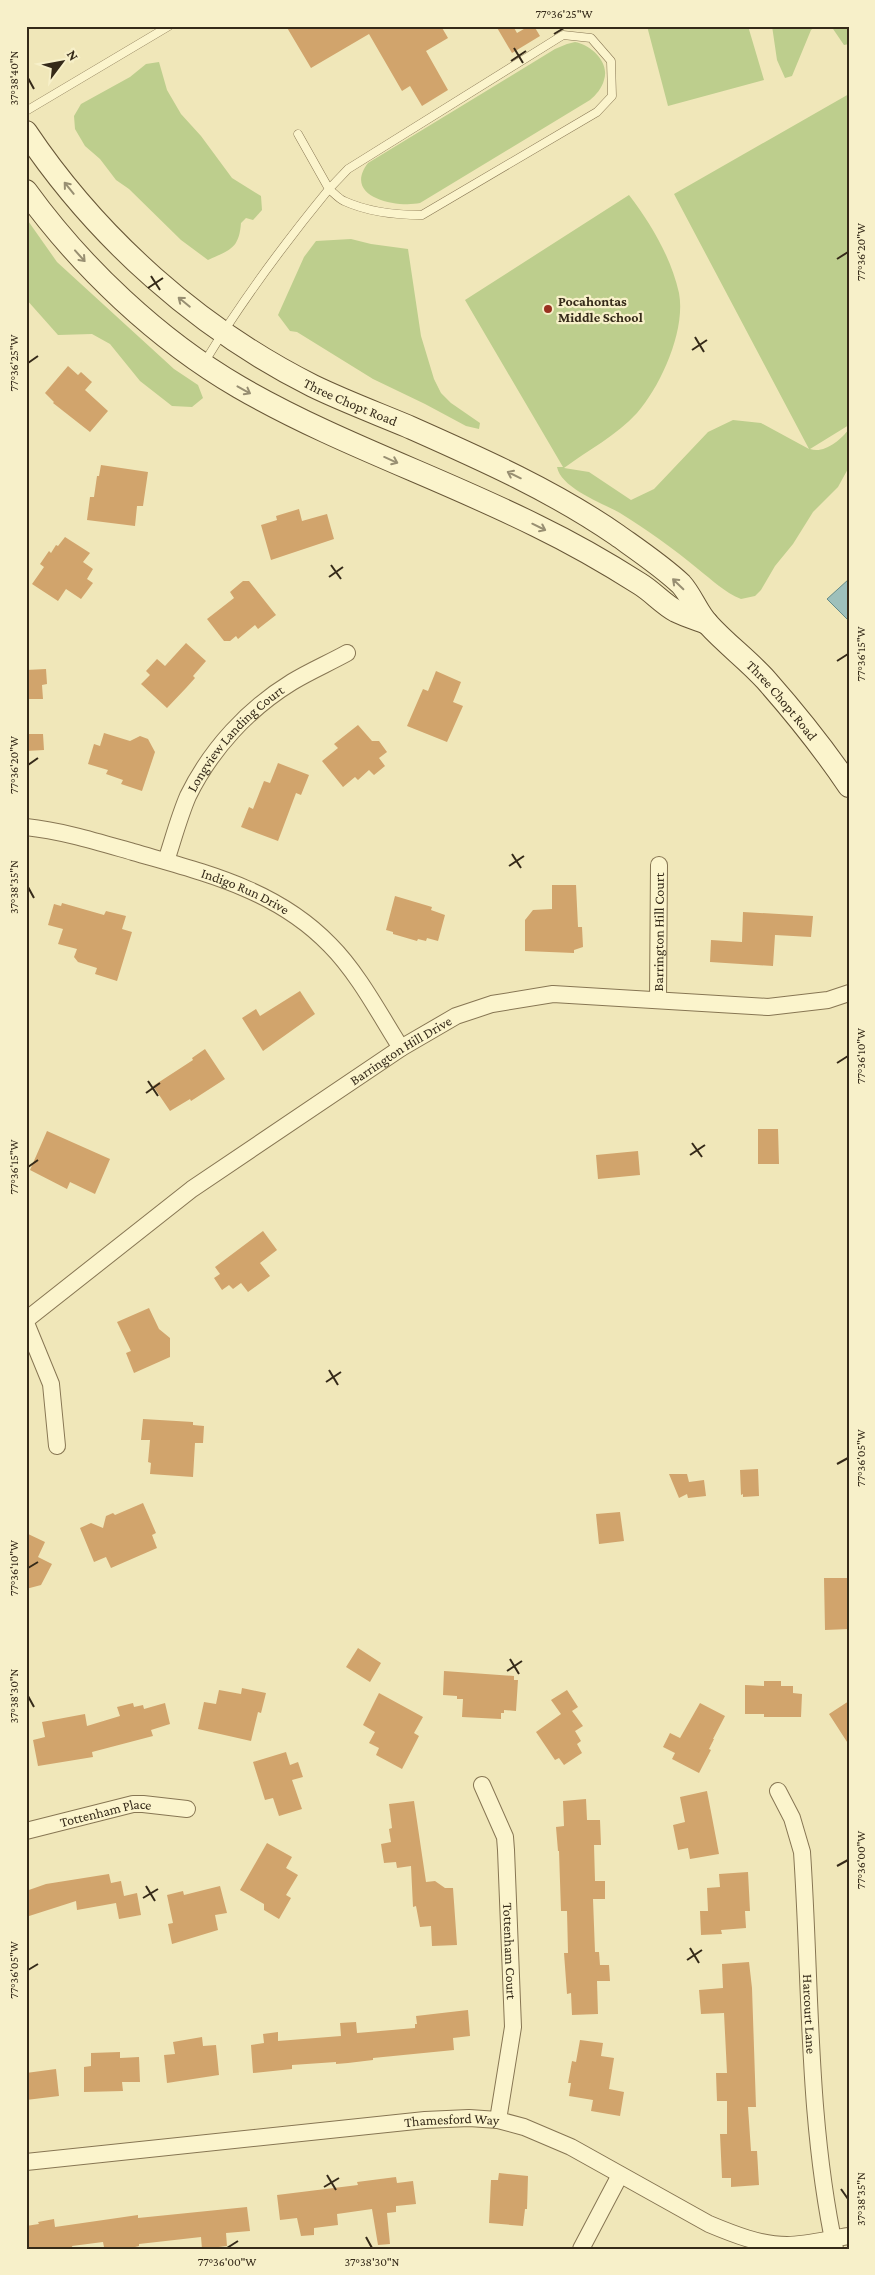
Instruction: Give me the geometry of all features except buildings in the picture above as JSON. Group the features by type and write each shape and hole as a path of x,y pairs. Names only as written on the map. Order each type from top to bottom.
{"main road":[{"name":"Three Chopt Road","path":"26,132 90,214 122,247 161,284 222,332 266,360 313,385 488,463 559,499 618,536 682,586 707,623 766,680 802,722 849,786"},
{"name":"Three Chopt Road","path":"26,191 81,258 130,305 204,363 238,386 312,425 483,500 562,538 641,585 676,611 707,623"}],"street":[{"name":"Longview Landing Court","path":"166,862 188,797 208,762 235,727 294,680 347,653"},
{"name":"Indigo Run Drive","path":"26,827 72,835 252,889 291,911 331,946 357,980 401,1048"},
{"name":"Barrington Hill Court","path":"658,1000 659,865"},
{"name":"Barrington Hill Drive","path":"26,1322 192,1189 401,1048 456,1016 492,1004 553,994 768,1007 828,1000 849,993"},
{"path":"26,1322 51,1384 57,1446"},
{"name":"Tottenham Court","path":"482,1786 505,1837 506,1850 513,2004 510,2049 498,2120"},
{"name":"Harcourt Lane","path":"778,1791 792,1818 802,1852 817,2133 822,2180 839,2241"},
{"name":"Tottenham Place","path":"26,1831 133,1804 186,1809"},
{"name":"Thamesford Way","path":"26,2162 424,2120 469,2118 498,2120 524,2128 571,2147 709,2224 755,2241 788,2245 839,2241"},
{"path":"581,2249 620,2175"}],"lane":[{"path":"26,111 169,26"},
{"path":"204,363 222,332 284,244 329,189 348,169 563,35 591,38 611,61 612,96 597,112 422,215 373,210 344,201 329,189 298,134"}],"green space":[{"path":"647,26 748,26 764,80 668,106"},
{"path":"772,26 816,26 811,30 792,76 785,78 777,60"},
{"path":"831,26 849,26 849,44 844,45"},
{"path":"575,42 587,47 598,55 604,67 603,83 599,91 590,100 420,203 398,204 386,202 375,198 367,192 362,184 362,175 368,163 555,49"},
{"path":"159,62 167,90 181,114 201,136 232,178 261,196 262,210 253,220 246,218 241,223 238,238 232,248 208,260 181,240 129,189 116,180 100,159 85,146 75,129 74,116 81,104 130,77 146,64"},
{"path":"849,94 849,425 810,449 821,450 832,445 849,429 849,467 838,487 813,512 793,544 775,566 761,590 755,596 741,599 724,589 640,526 620,513 583,494 566,482 560,475 557,467 563,467 465,300 629,195 659,241 671,267 679,293 679,324 670,357 646,402 629,421 611,436 564,468 589,472 631,500 654,489 708,432 733,420 761,423 809,449 674,194"},
{"path":"26,218 57,262 174,369 198,385 203,398 192,407 172,406 140,381 110,344 92,334 58,335 26,299"},
{"path":"351,239 408,249 421,336 434,379 441,393 451,403 480,423 479,429 466,426 373,379 297,332 290,331 278,315 304,257 316,241"}],"water":[{"path":"849,579 849,621 827,599"}],"place":[{"name":"Pocahontas Middle School","path":"548,309"}]}
